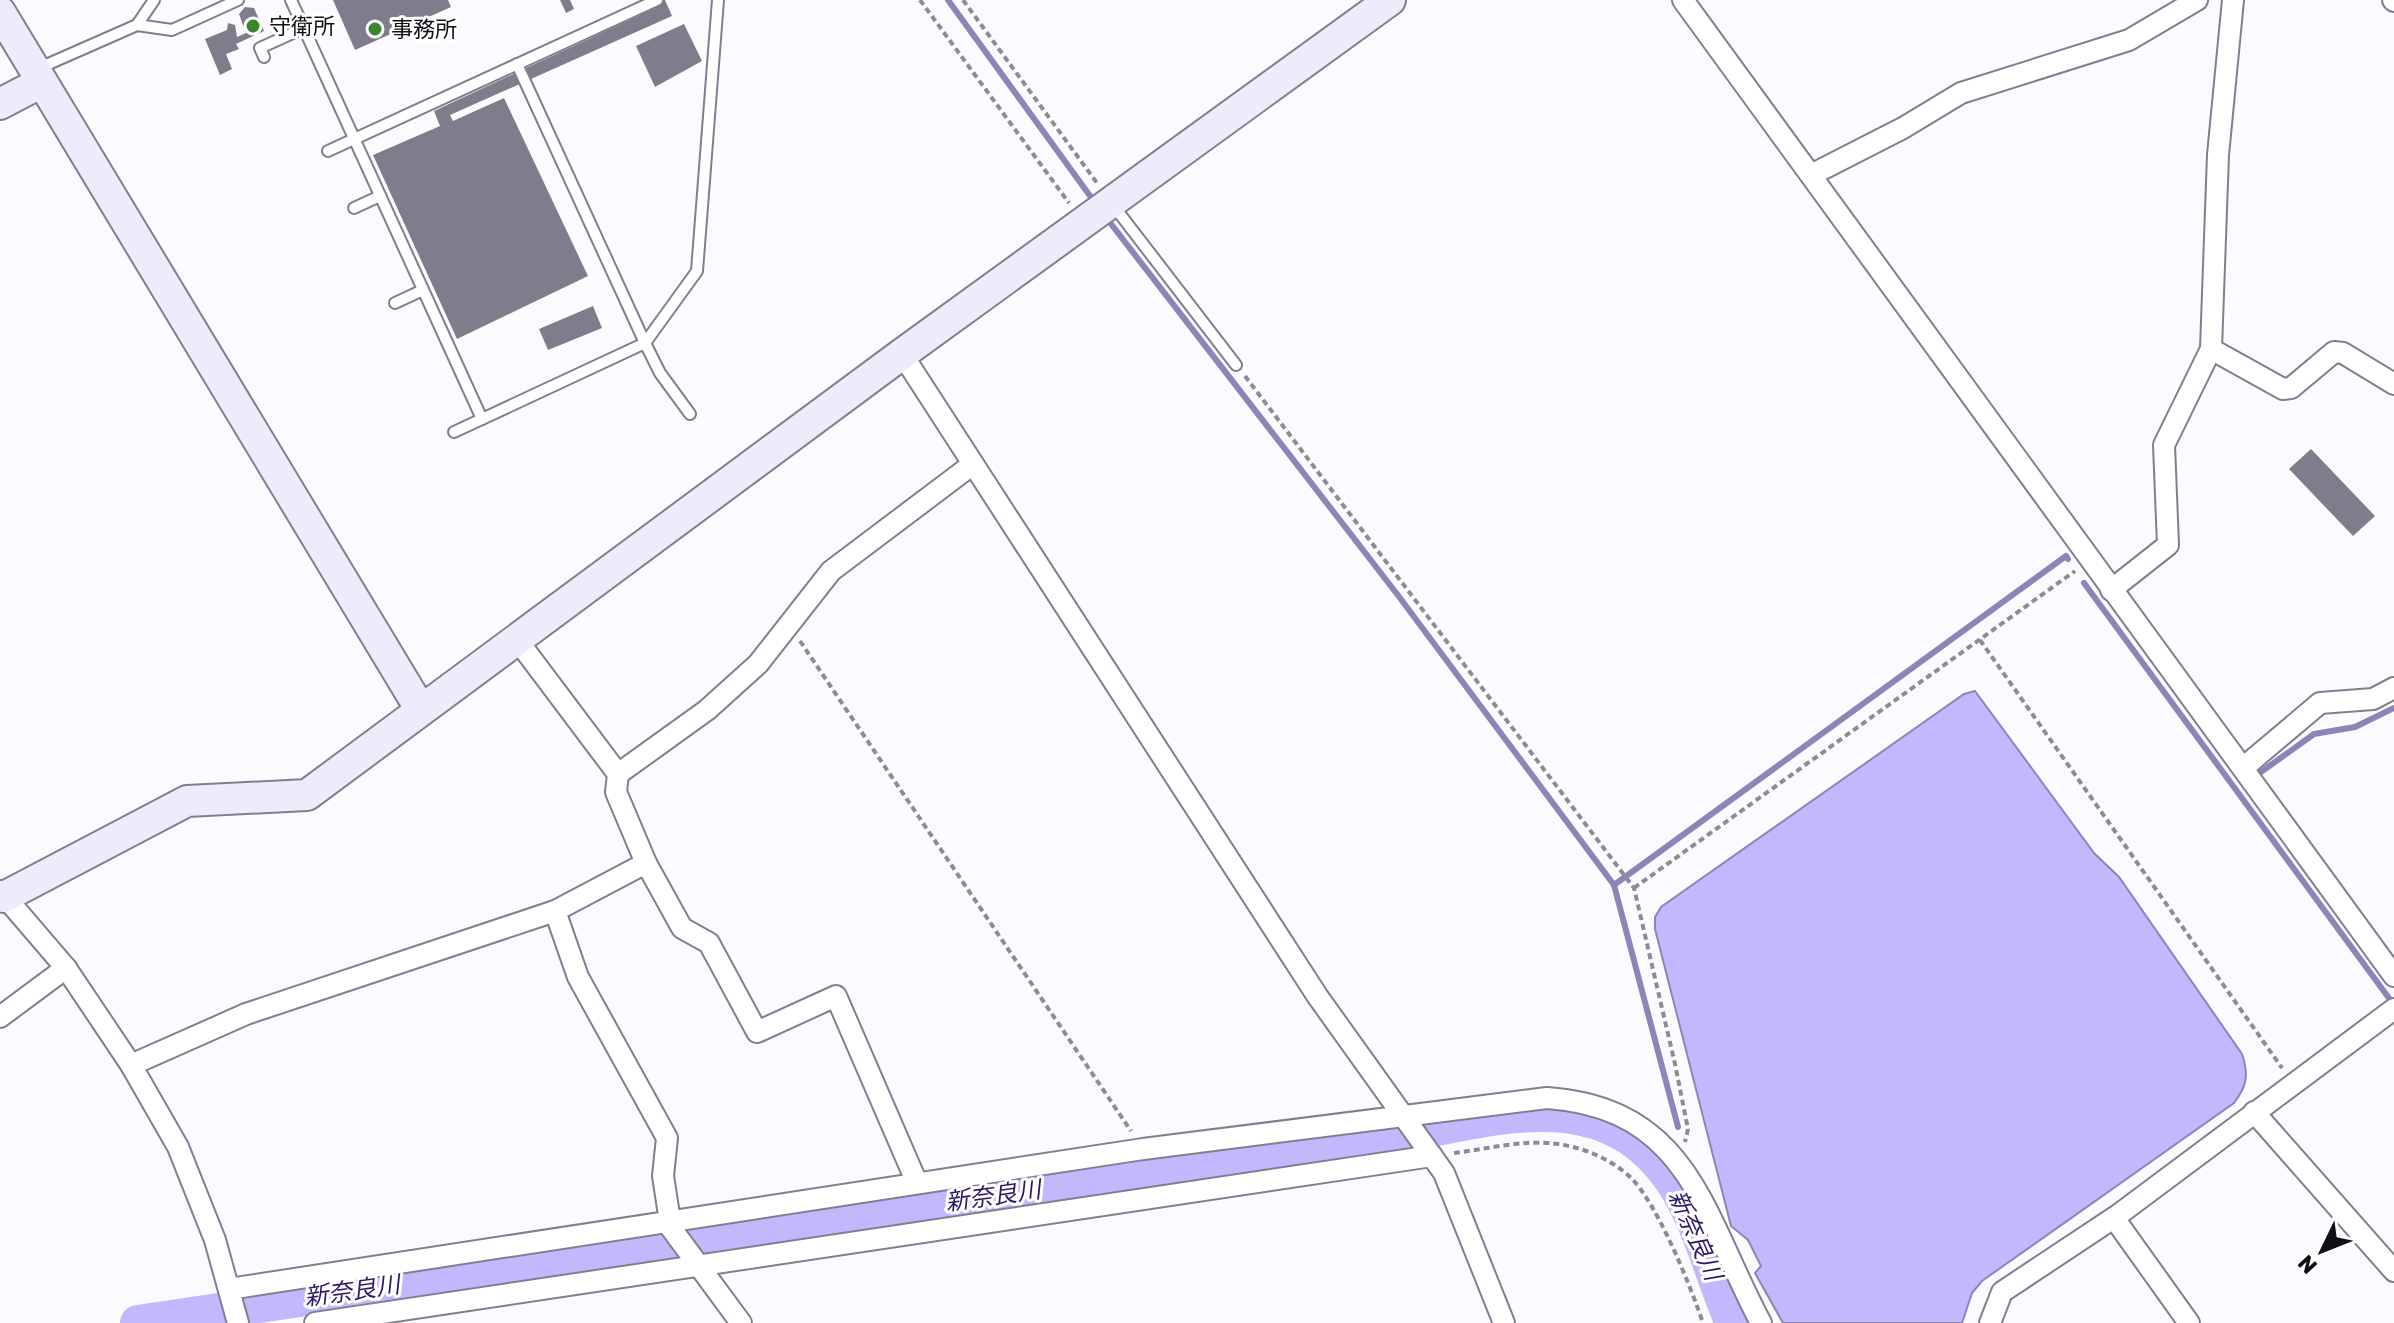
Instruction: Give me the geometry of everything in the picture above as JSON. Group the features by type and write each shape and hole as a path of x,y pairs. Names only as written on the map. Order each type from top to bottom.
{"street":[{"path":"238,1323 199,1194 178,1147 131,1065 66,968 2,894 187,801 307,795 902,354 1113,205 1390,0"},
{"path":"1683,0 2394,976"},
{"path":"1811,175 1961,93 2129,40 2197,0"},
{"path":"2111,590 2168,545 2164,445 2211,349 2218,155 2233,0"},
{"path":"0,12 421,710"},
{"path":"0,104 39,76"},
{"path":"2211,349 2283,389 2291,388 2334,352 2343,353 2394,384"},
{"path":"902,354 1318,997 1444,1173 1504,1323"},
{"path":"618,774 707,710 758,664 831,571 973,464"},
{"path":"518,641 618,774 616,792 646,863 682,928 709,943 757,1032 836,996 917,1183"},
{"path":"2243,768 2320,703 2373,699 2394,688"},
{"path":"131,1065 246,1014 555,911 646,863"},
{"path":"555,911 578,977 667,1138 663,1176 670,1224 741,1323"},
{"path":"0,1017 66,968"},
{"path":"1990,1323 2002,1292 2114,1218 2394,1009"},
{"path":"230,1292 1143,1149 1405,1119 1547,1098 1580,1100 1640,1125 1681,1165 1761,1323"},
{"path":"2254,1112 2394,1271"},
{"path":"315,1323 1430,1153"},
{"path":"2114,1218 2189,1323"}],"lane":[{"path":"39,76 137,25 154,0"},
{"path":"137,25 172,30 238,0"},
{"path":"291,0 482,419"},
{"path":"328,151 657,0"},
{"path":"454,432 645,343 697,271 718,0"},
{"path":"264,57 260,48 304,28"},
{"path":"517,64 645,343 660,373 690,414"},
{"path":"354,208 380,196"},
{"path":"1113,205 1236,365"},
{"path":"395,303 423,290"}],"path":[{"path":"920,0 1085,225"},
{"path":"963,0 1113,205"},
{"path":"1236,365 1634,888 1688,1129 1681,1165"},
{"path":"1634,888 2090,561"},
{"path":"789,623 1143,1149"},
{"path":"1980,640 2293,1083"},
{"path":"1430,1153 1528,1143 1556,1144 1588,1151 1610,1162 1631,1177 1643,1193 1686,1279 1703,1323"}],"shaded area":[{"path":"1975,691 2094,853 2119,877 2242,1054 2246,1068 2244,1086 2234,1103 1982,1281 1972,1293 1962,1323 1783,1323 1755,1273 1761,1266 1748,1240 1731,1226 1655,929 1655,917 1661,907 1964,694"}],"building":[{"name":"事務所","path":"333,0 448,0 451,7 355,50"},
{"path":"560,0 570,0 574,9 566,13"},
{"path":"651,0 665,0 672,16 450,115 453,121 504,98 588,276 457,339 373,155 440,126 434,111 655,8"},
{"path":"245,7 254,8 264,31 236,44 239,49 226,54 232,69 220,75 205,39 227,30 228,23 235,25 237,37 246,33 239,14"},
{"path":"684,24 702,61 655,87 636,46"},
{"path":"593,306 602,328 548,350 539,329"},
{"path":"2311,449 2375,516 2353,536 2289,469"}],"waterway":[{"path":"948,0 1093,200"},
{"path":"1108,220 1397,594 1614,885 1678,1127"},
{"path":"1614,885 2066,556 2068,559"},
{"path":"2084,583 2394,1005"},
{"path":"2254,777 2314,734 2355,727 2394,708"},
{"name":"新奈良川","path":"138,1323 1401,1135 1513,1115 1549,1114 1584,1118 1617,1130 1647,1151 1683,1199 1733,1323"}],"place":[{"name":"守衛所","path":"253,26"},
{"name":"事務所","path":"375,29"}]}
